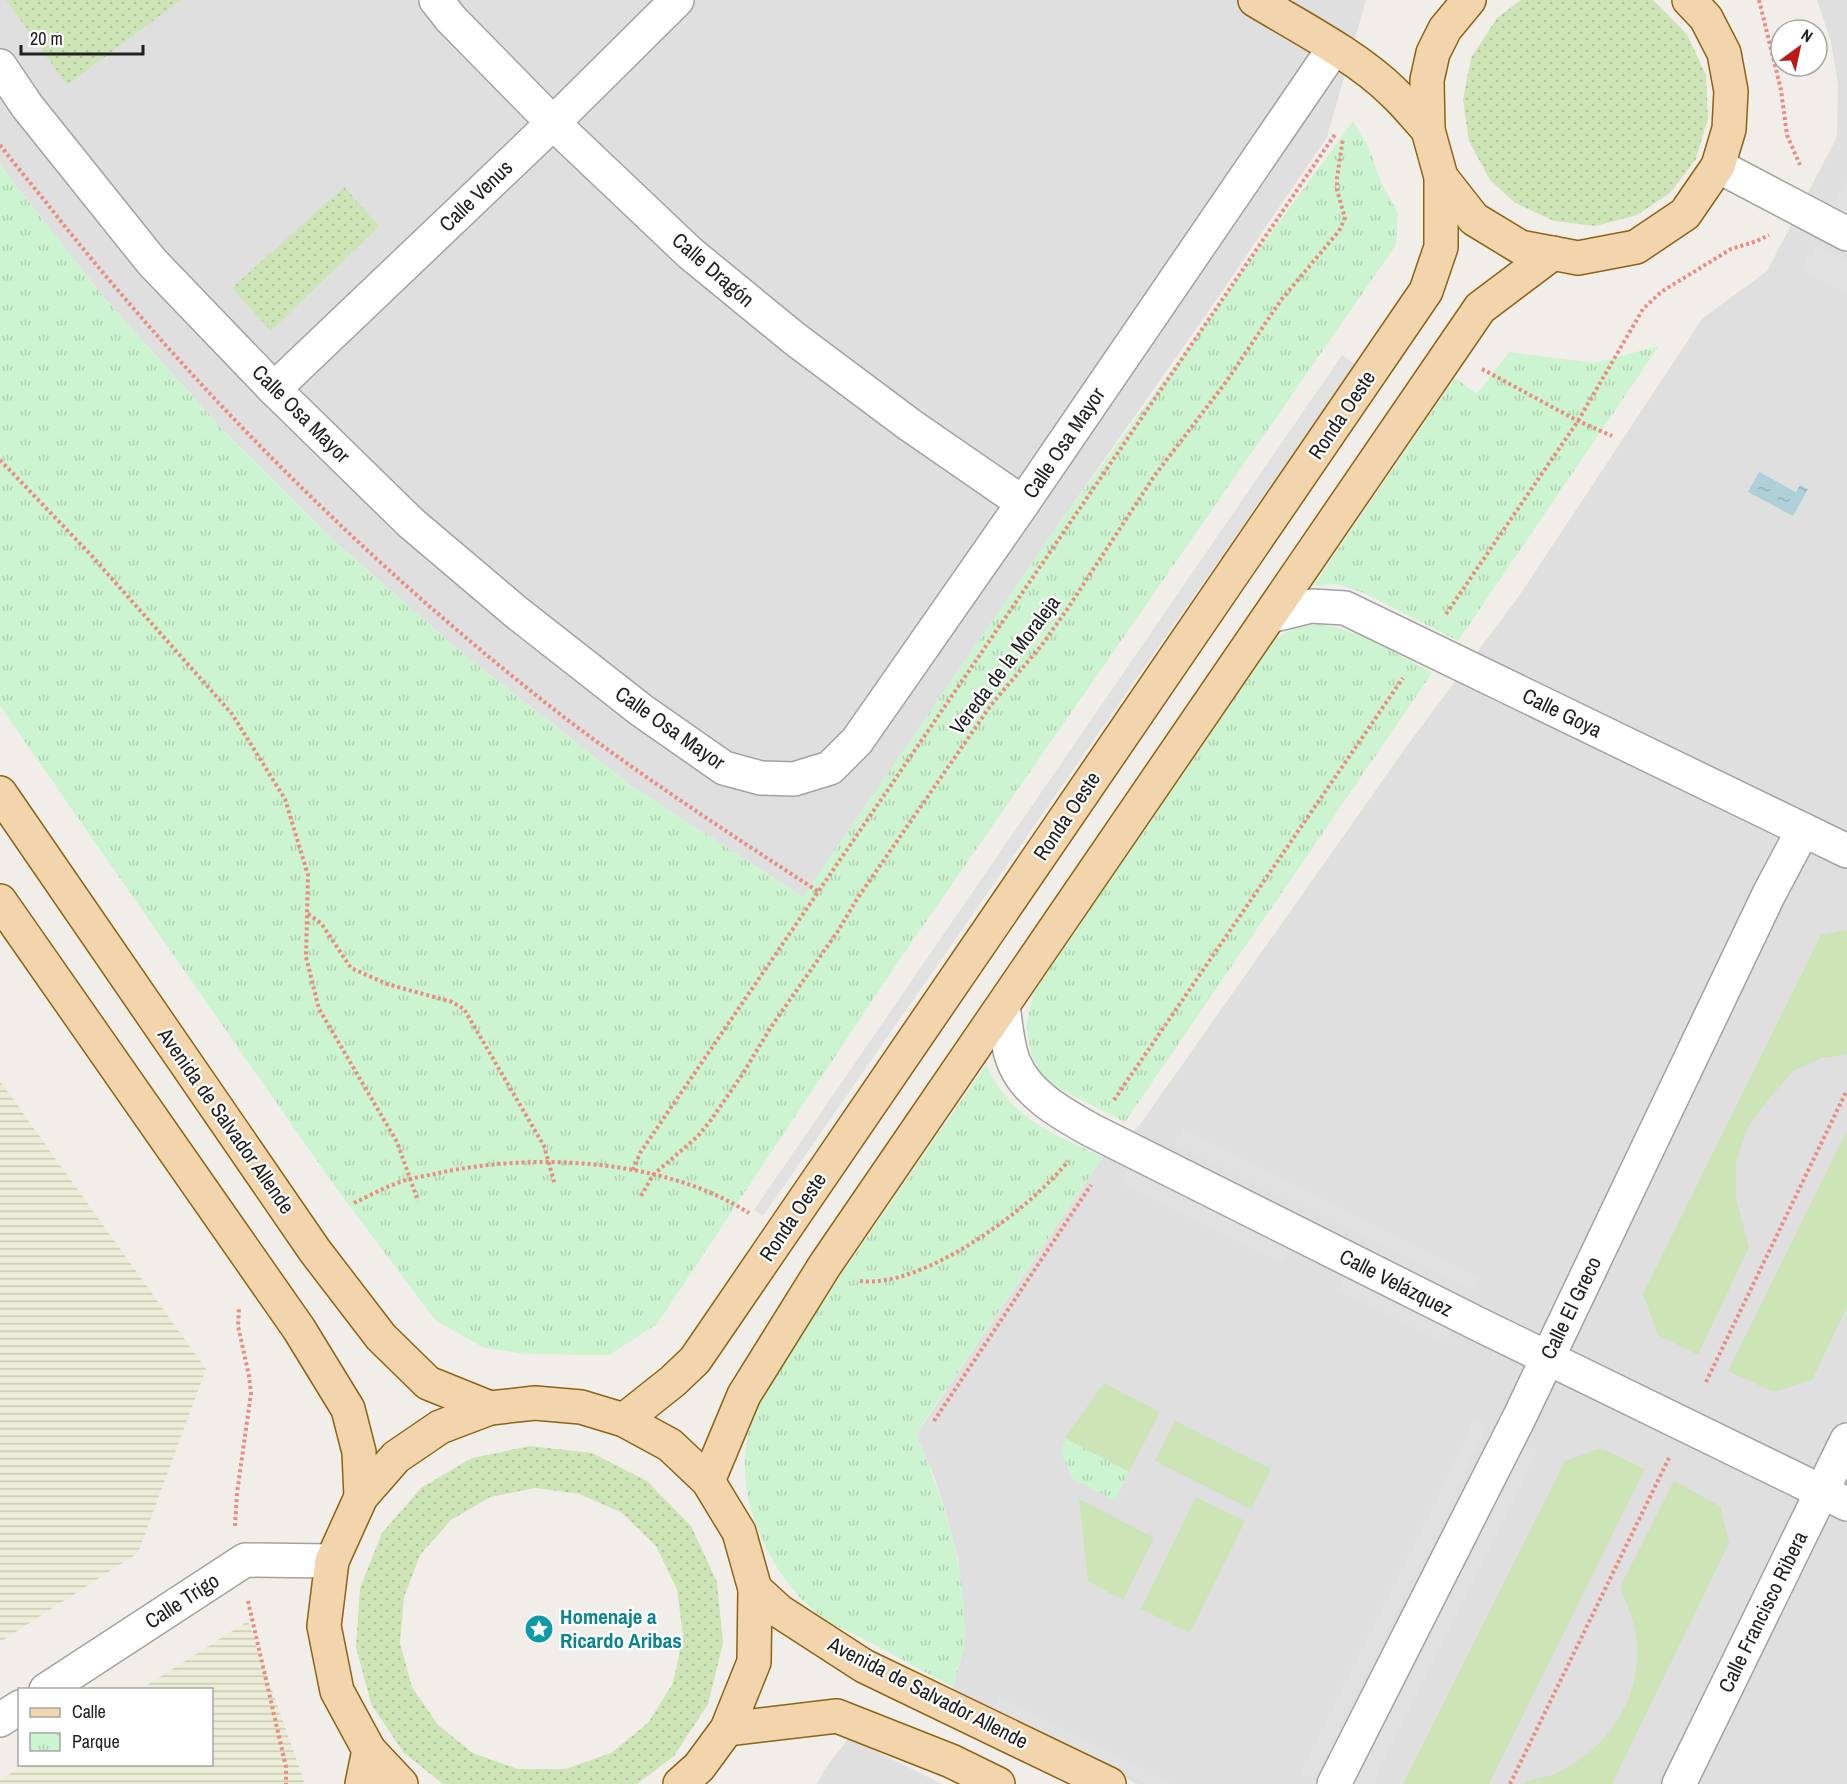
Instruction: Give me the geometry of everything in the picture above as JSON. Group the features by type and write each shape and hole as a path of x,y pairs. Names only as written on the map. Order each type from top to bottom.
{"main road":[{"path":"1255,0 1334,48 1393,91 1428,130"},
{"path":"1469,0 1445,29 1433,53 1427,80 1428,130 1441,177 1474,219 1520,247 1578,258 1636,247 1685,214 1718,166 1730,129 1731,91 1724,53 1702,6"},
{"name":"Ronda Oeste","path":"624,1420 695,1360 1426,291 1441,247 1441,177"},
{"path":"708,1481 744,1395 835,1250 1480,308 1553,253"},
{"name":"Avenida de Salvador Allende","path":"0,793 315,1251 381,1337 428,1383 490,1408"},
{"path":"0,901 299,1329 348,1409 359,1452 361,1497"},
{"path":"401,1784 369,1750 337,1691 324,1626 332,1561 361,1497 396,1457 440,1427 490,1408 535,1403 581,1407 624,1420 670,1445 708,1481 739,1532 755,1589 754,1662 727,1729 699,1767 680,1784"},
{"name":"Avenida de Salvador Allende","path":"755,1589 779,1611 864,1666 1109,1784"},
{"path":"727,1729 837,1716 951,1761 998,1784"},
{"path":"363,1784 369,1750"}],"street":[{"name":"Calle Dragón","path":"436,0 451,19 553,123 690,253 795,339 909,425 1023,503"},
{"name":"Calle Venus","path":"274,389 553,123 676,0"},
{"name":"Calle Osa Mayor","path":"0,66 27,106 152,262 274,389 411,523 516,612 641,711 724,768 761,778 794,779 830,768 856,741 1023,503 1334,48"},
{"path":"1718,166 1847,234"},
{"name":"Calle Goya","path":"1270,616 1311,606 1345,608 1847,851"},
{"name":"Calle El Greco","path":"1334,1784 1547,1358 1769,894 1803,830"},
{"name":"Calle Velázquez","path":"1003,1006 1014,1065 1029,1086 1057,1111 1547,1358 1834,1498"},
{"name":"Calle Francisco Ribera","path":"1679,1784 1834,1498 1847,1440"},
{"name":"Calle Trigo","path":"48,1688 245,1560 332,1561"},
{"path":"0,1720 18,1708"}],"path":[{"path":"632,1170 640,1153 1336,133"},
{"name":"Vereda de la Moraleja","path":"641,1196 653,1175 698,1137 711,1120 857,899 991,705 1041,646 1155,475 1226,382 1281,300 1339,231 1346,218 1337,190 1343,138"},
{"path":"0,145 112,285 234,421 333,520 447,621 566,718 717,826 819,892"},
{"path":"1474,365 1578,421 1612,436"},
{"path":"0,460 90,554 232,714 285,799 308,875 306,957 319,1009 398,1142 418,1201"},
{"path":"308,914 321,923 351,968 387,984 452,1002 464,1009 544,1146 555,1185"},
{"path":"1706,1382 1847,1090"},
{"path":"354,1203 411,1179 477,1166 549,1162 632,1170 707,1192 731,1203"},
{"path":"934,1421 1091,1185"},
{"path":"243,1303 238,1311 238,1326 251,1393 235,1512 235,1537 286,1767 286,1784"},
{"path":"1510,1784 1669,1458"}],"shaded area":[{"path":"0,0 1366,0 1327,137 803,897 633,787 461,652 343,549 220,427 101,294 0,165"},
{"path":"1817,0 1847,0 1847,1784 1138,1784 953,1694 964,1648 959,1563 934,1476 916,1435 1103,1157 1139,1126 1409,743 1519,596 1703,318 1767,271 1837,137 1838,85 1829,36 1829,18 1823,18"},
{"path":"1845,181 1847,182 1847,215 1831,207"},
{"path":"1815,245 1847,261 1847,293 1801,270"},
{"path":"1342,355 1355,364 763,1216 754,1210"},
{"path":"1182,1129 1480,1279 1474,1291 1175,1144"},
{"path":"1127,1169 1290,1249 1283,1263 1121,1182"},
{"path":"1344,1276 1453,1330 1446,1343 1338,1290"},
{"path":"1474,1421 1487,1427 1315,1779 1301,1772"},
{"path":"1523,1445 1537,1452 1373,1784 1355,1784"},
{"path":"999,1697 1174,1784 1147,1784 994,1707"},
{"path":"849,1738 942,1784 817,1784 825,1769"}],"green space":[{"path":"6,0 181,0 67,85"},
{"path":"1521,0 1653,0 1687,34 1706,75 1708,118 1696,159 1670,193 1637,215 1596,226 1554,221 1515,203 1490,180 1469,141 1463,100 1471,58 1497,18"},
{"path":"1353,121 1369,148 1381,182 1398,213 1396,245 900,959 657,1324 609,1355 526,1354 484,1348 435,1320 333,1184 0,706 0,165 101,294 220,427 343,549 461,652 633,787 803,897 1059,524"},
{"path":"344,187 379,226 271,331 232,288"},
{"path":"1659,346 1458,641 1364,593 1337,584 1313,586 1455,378 1477,394 1509,352 1594,363"},
{"path":"1319,624 1363,637 1432,673 1125,1122 1060,1089 1042,1075 1032,1056 1026,1026 1034,992 1277,637 1296,628"},
{"path":"1847,930 1847,1055 1821,1058 1793,1071 1748,1127 1736,1162 1736,1198 1749,1247 1698,1355 1658,1335 1643,1294 1821,935"},
{"path":"986,1065 1008,1099 1021,1112 1050,1132 1103,1157 916,1434 945,1511 963,1591 964,1646 953,1687 828,1621 805,1603 788,1584 762,1539 747,1489 745,1464 751,1423 771,1376"},
{"path":"0,1081 206,1369 138,1553 0,1642"},
{"path":"1847,1130 1847,1307 1812,1380 1774,1392 1728,1371"},
{"path":"1104,1383 1160,1412 1129,1472 1065,1438"},
{"path":"1175,1421 1271,1469 1251,1509 1155,1461"},
{"path":"1065,1438 1129,1472 1115,1501 1072,1478 1061,1451"},
{"path":"530,1446 592,1453 647,1481 691,1526 717,1582 723,1643 708,1704 674,1756 637,1784 443,1784 404,1753 371,1704 356,1647 360,1588 382,1533 421,1488 472,1458","holes":["535,1488 580,1494 622,1513 656,1546 677,1589 683,1636 673,1683 648,1723 611,1753 566,1769 518,1769 473,1753 438,1725 412,1687 400,1643 404,1597 420,1555 451,1520 490,1497"]},
{"path":"1601,1448 1645,1469 1489,1784 1403,1784 1565,1461"},
{"path":"1674,1481 1720,1506 1729,1543 1612,1784 1524,1784 1526,1781 1557,1773 1578,1761 1607,1735 1627,1702 1637,1664 1637,1644 1633,1622 1620,1587"},
{"path":"1196,1497 1245,1521 1190,1633 1141,1609"},
{"path":"1079,1499 1154,1538 1123,1600 1088,1581"},
{"path":"248,1621 304,1781 303,1784 0,1784 0,1780 22,1766 213,1766 213,1688 143,1688"}],"water":[{"path":"1759,472 1796,492 1800,485 1808,489 1793,516 1748,492"}],"place":[{"name":"Homenaje a Ricardo Aribas","path":"539,1629"}]}
